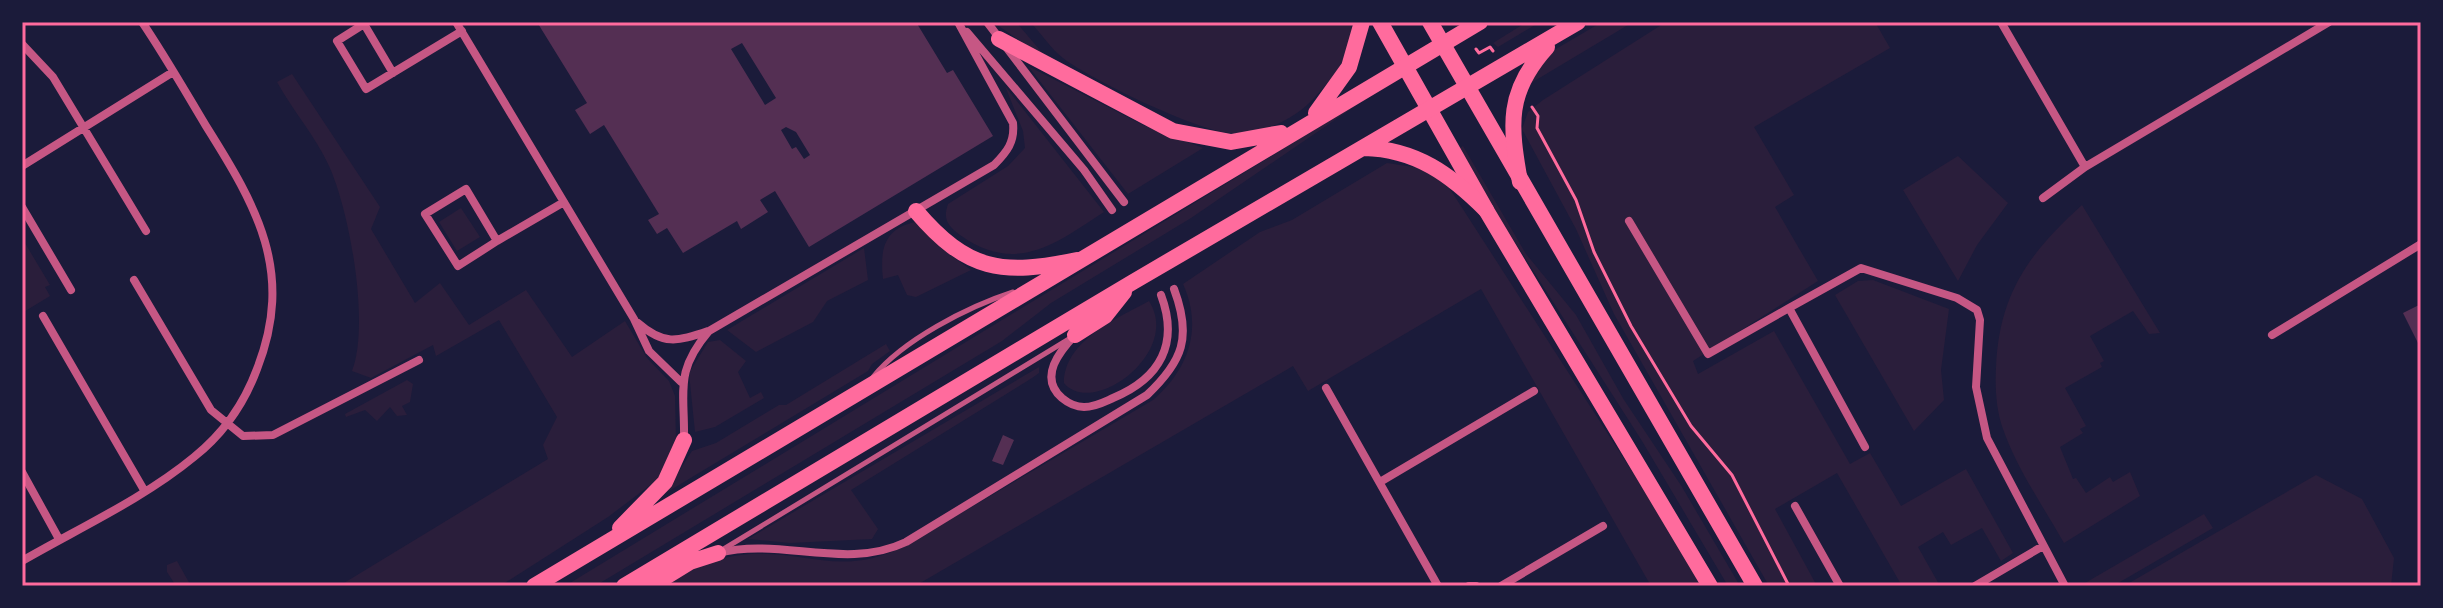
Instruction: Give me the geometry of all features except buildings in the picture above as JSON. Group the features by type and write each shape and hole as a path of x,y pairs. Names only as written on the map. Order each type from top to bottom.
{"main road":[{"path":"999,39 1148,121 1194,138 1251,140 1303,126 1349,67 1362,22"},
{"path":"1380,22 1486,210 1710,586"},
{"path":"1430,22 1755,586"},
{"path":"534,586 1480,22"},
{"path":"624,586 1133,282 1578,22"},
{"path":"1520,182 1513,142 1514,100 1523,76 1557,35"},
{"path":"1362,148 1394,150 1428,163 1449,176 1486,210"},
{"path":"916,211 947,244 989,267 1033,269 1090,257"},
{"path":"1075,335 1105,316 1133,282"},
{"path":"605,544 665,482 684,440"},
{"path":"651,586 690,562 718,553"}],"street":[{"path":"22,561 193,458 227,425 248,391 267,342 273,291 268,247 243,185 142,22"},
{"path":"456,22 634,319 649,351 681,382"},
{"path":"958,22 1084,170 1112,210"},
{"path":"634,319 663,341 676,342 709,331 994,165 1007,151 1014,136 1013,123 958,22"},
{"path":"987,22 1124,202"},
{"path":"2001,22 2085,167"},
{"path":"2043,198 2085,167 2329,22"},
{"path":"393,73 364,24 337,41 366,89 393,73 462,31"},
{"path":"22,44 53,77 146,231"},
{"path":"22,166 173,72"},
{"path":"497,241 466,189 425,214 458,266 564,202"},
{"path":"22,207 71,290"},
{"path":"1629,221 1708,354 1861,268 1957,298 1977,310 1980,320 1976,387 1980,414 2004,475 2065,586"},
{"path":"2272,335 2421,244"},
{"path":"134,280 211,410 243,436 256,438 273,435 419,360"},
{"path":"718,553 736,548 853,556 885,552 906,542 1147,395 1165,378 1181,350 1185,322 1174,289"},
{"path":"1075,335 1054,361 1051,375 1058,394 1081,407 1122,394 1142,382 1161,359 1170,327 1161,295"},
{"path":"1789,308 1865,447"},
{"path":"43,316 144,490"},
{"path":"684,440 681,382 691,351 709,331"},
{"path":"1326,388 1438,586"},
{"path":"1380,482 1534,391"},
{"path":"22,472 59,539"},
{"path":"1795,506 1840,586"},
{"path":"1501,586 1603,526"},
{"path":"1975,586 2043,546"},
{"path":"1469,586 1476,586"}],"lane":[{"path":"718,553 1075,335"}],"path":[{"path":"1476,49 1479,53 1490,47 1493,51"},
{"path":"1538,116 1537,128 1576,200 1594,252 1631,326 1691,426 1732,475 1789,586"}],"shaded area":[{"path":"1016,22 1050,62 996,24"},
{"path":"1030,22 1352,22 1342,62 1308,104 1288,119 1265,129 1229,133 1193,123 1096,79 1059,54"},
{"path":"1527,22 1540,22 1498,47 1493,43"},
{"path":"1602,22 1633,22 1526,86 1544,56"},
{"path":"1666,22 1875,22 1890,48 1754,127 1794,195 1775,207 1818,281 1693,361 1698,374 1774,331 1850,464 1870,453 1901,506 1966,469 2013,553 2001,561 1982,528 1951,545 1943,532 1918,547 1940,586 1902,586 1837,473 1775,509 1817,586 1769,586 1614,314 1576,229 1522,129 1528,112 1543,100"},
{"path":"1028,66 1143,125 1203,148 1128,194"},
{"path":"292,74 380,207 371,229 415,303 440,283 469,325 526,290 572,357 625,321 647,358 669,381 675,396 676,441 670,462 657,480 608,517 500,586 339,586 548,459 543,445 557,417 499,320 436,356 433,345 371,378 352,371 359,326 350,239 329,166 277,82"},
{"path":"1005,86 1104,212 1052,244 1017,254 980,247 960,235 946,218 948,204 1008,166 1025,148 1023,131"},
{"path":"1367,98 1191,218 1051,303 1002,341 595,586 565,586"},
{"path":"1463,146 1526,254 1576,315 1624,400 1682,487 1740,586 1728,586 1642,441 1456,150"},
{"path":"1958,156 2008,203 1977,245 1958,281 1903,190"},
{"path":"1387,163 1427,169 1448,186 1706,586 1651,586 1481,289 1308,391 1293,366 915,586 659,586 705,564 734,556 780,555 839,562 883,555 909,544 1153,400 1176,375 1189,347 1192,316 1183,284 1260,232 1292,220"},
{"path":"2082,205 2160,333 2149,334 2133,311 2090,336 2104,361 2100,363 2102,367 2065,388 2086,426 2080,429 2083,433 2060,447 2073,479 2076,478 2086,493 2110,477 2113,482 2130,472 2140,496 2064,543 2023,473 2003,429 1996,398 1996,368 2003,318 2020,277 2047,240"},
{"path":"461,208 480,237 457,251 439,222"},
{"path":"915,222 941,248 971,270 916,297 907,295 898,275 883,279 882,269 883,251 890,236 904,225"},
{"path":"22,238 50,285 45,287 50,296 22,313"},
{"path":"864,248 868,280 827,301 813,322 756,352 727,330"},
{"path":"1873,280 1949,309 1941,370 1944,400 1914,431 1835,295 1858,281"},
{"path":"1149,301 1156,321 1154,340 1144,359 1130,374 1112,386 1094,392 1077,392 1064,383 1066,368 1082,343"},
{"path":"720,340 746,361 738,372 750,398 761,392 764,398 715,427 695,432 689,373 708,342"},
{"path":"886,344 890,351 872,364 868,371 664,494 692,451 716,443 779,405 786,405"},
{"path":"1039,367 1039,373 1032,378 851,490 878,529 872,539 790,543 748,539"},
{"path":"407,380 413,384 410,402 402,406 407,415 397,416 390,407 377,421 365,410 346,417 345,414"},
{"path":"2316,475 2362,499 2394,558 2391,586 2124,586"},
{"path":"2204,514 2213,528 2113,586 2086,586 2085,583"},
{"path":"177,561 191,586 176,586 167,572 167,565"}]}
